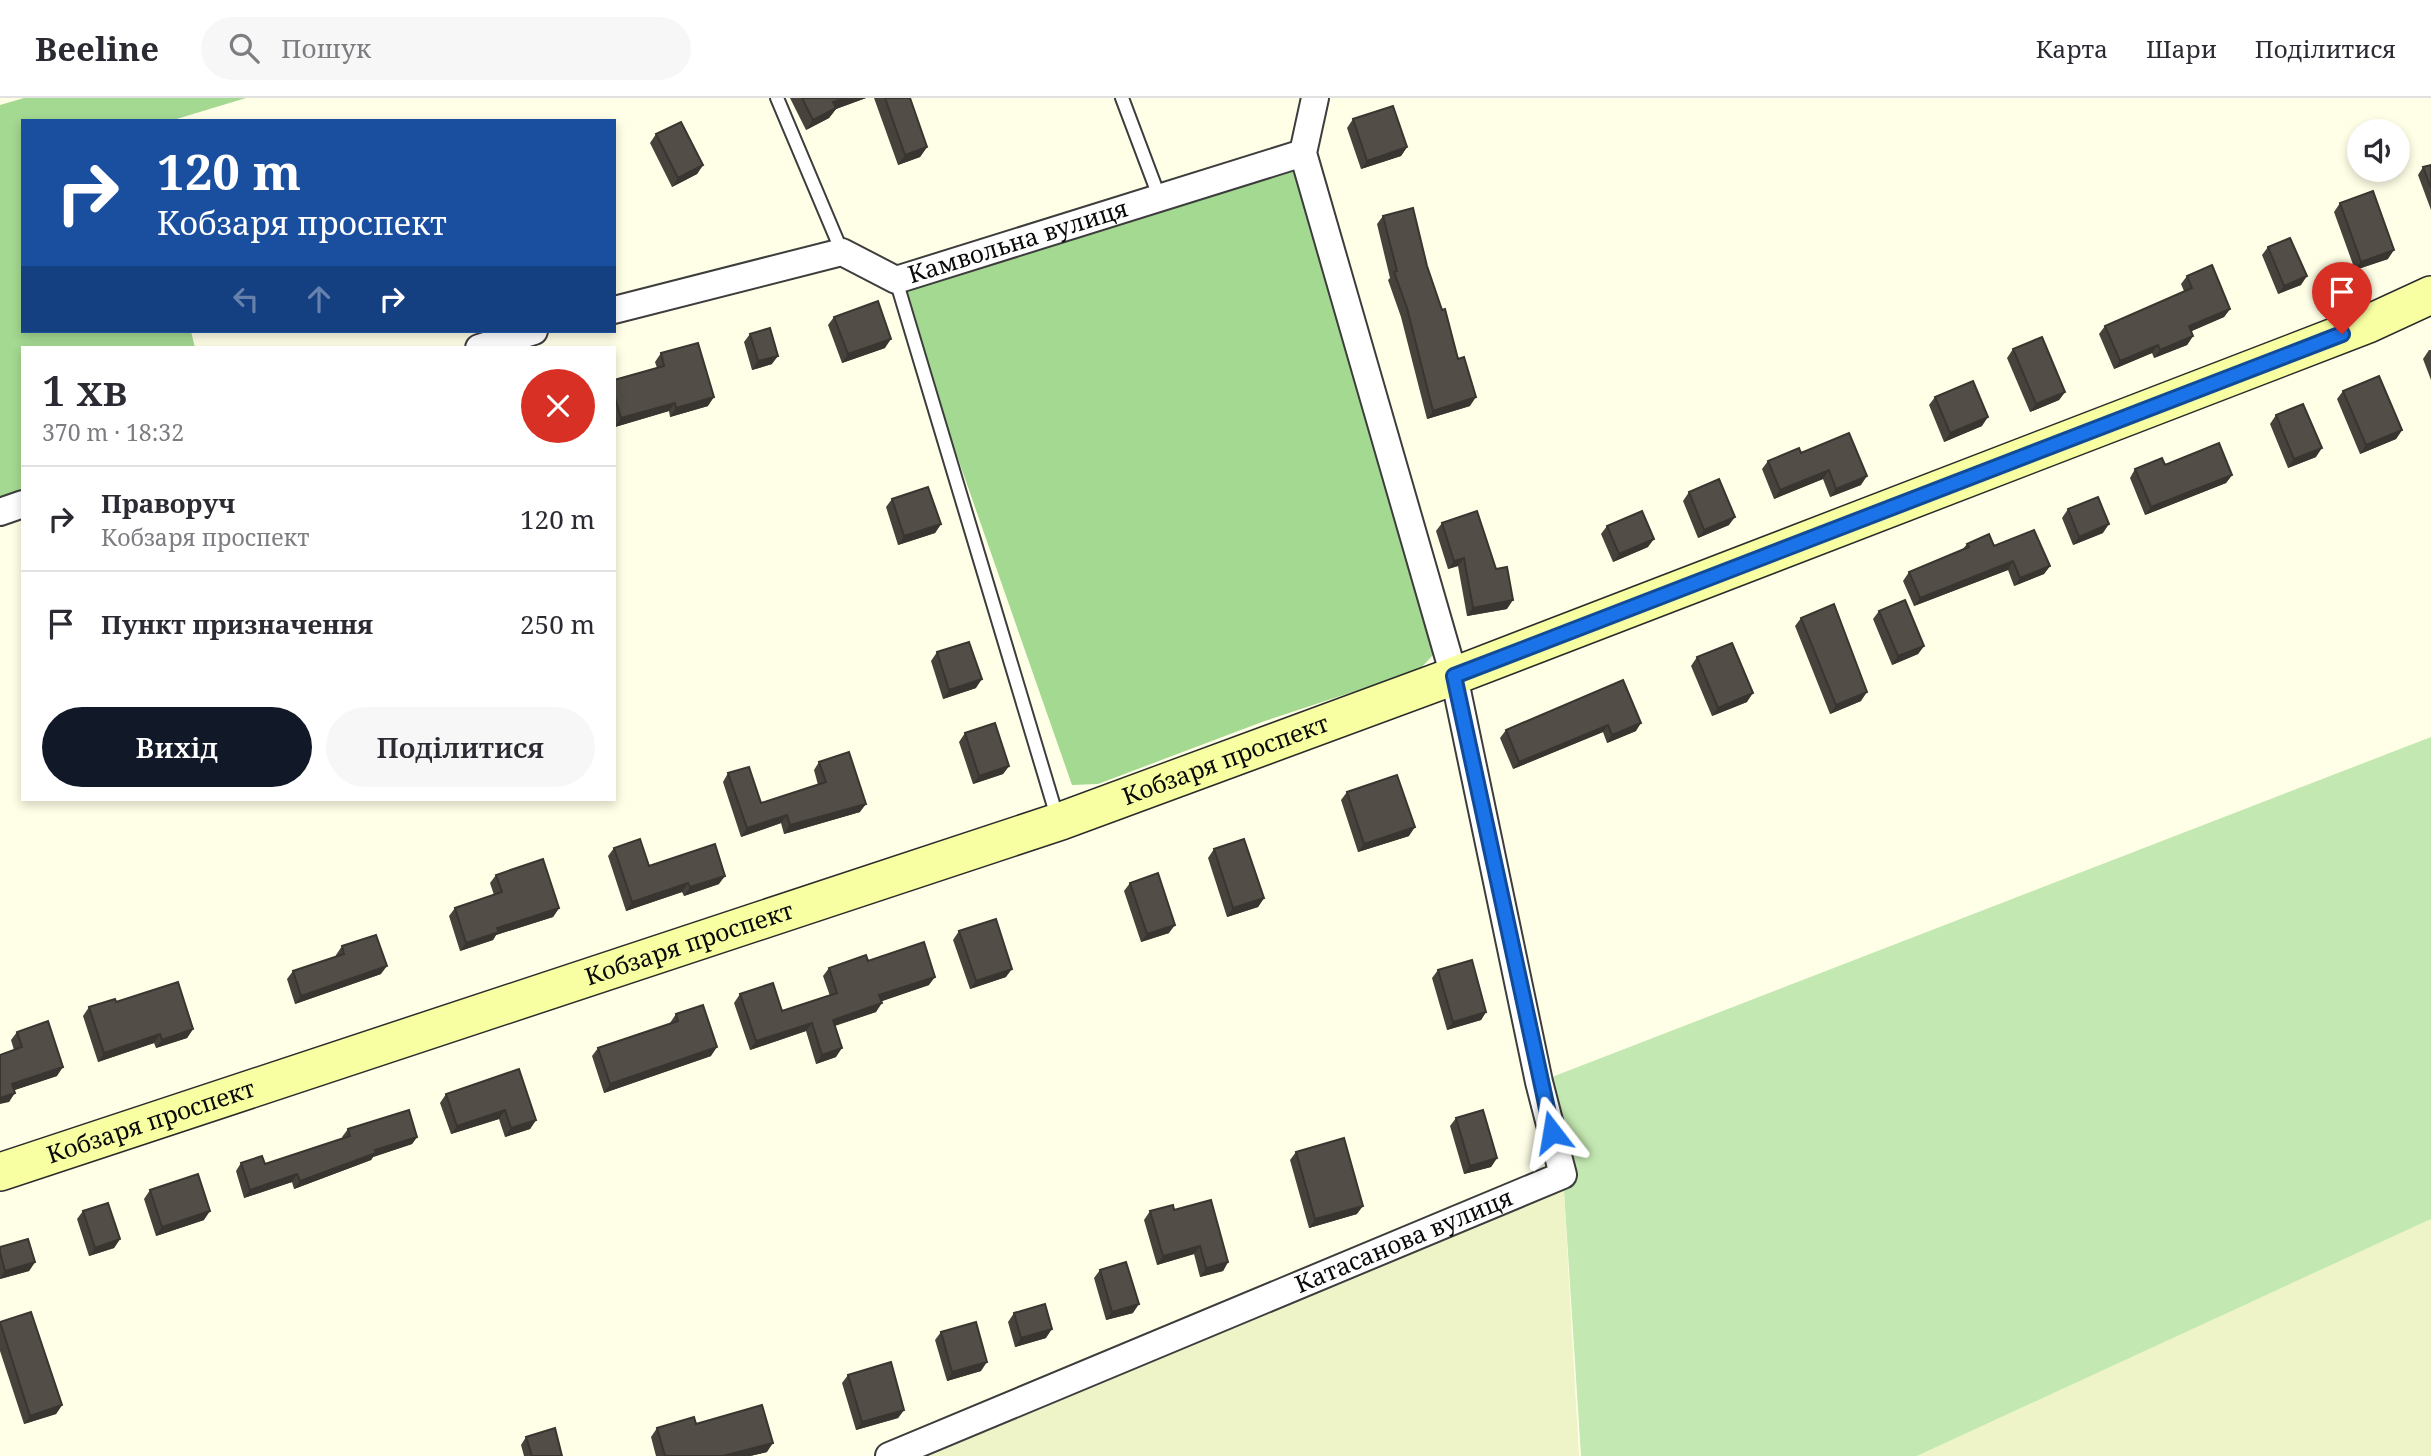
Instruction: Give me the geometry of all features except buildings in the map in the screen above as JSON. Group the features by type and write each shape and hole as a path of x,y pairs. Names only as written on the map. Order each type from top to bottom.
{"main road":[{"name":"Кобзаря проспект","path":"0,1172 1058,821 1454,676 2368,324 2431,295"}],"street":[{"path":"1315,98 1303,153 1454,676"},
{"name":"Камвольна вулиця","path":"842,252 896,281 1303,153"},
{"path":"616,309 842,252"},
{"path":"485,346 528,333"},
{"path":"0,512 21,505"},
{"name":"Катасанова вулиця","path":"889,1456 1563,1175 1539,1082 1454,676"}],"lane":[{"path":"777,98 842,252"},
{"path":"1122,98 1160,200"},
{"path":"896,281 1058,821"}],"green space":[{"path":"24,98 246,98 177,119 21,119 21,333 191,333 195,346 21,346 21,505 0,512 0,105"},
{"path":"1303,153 1433,655 1419,670 1262,722 1098,784 1072,785 896,281"},
{"path":"2431,737 2431,1219 1917,1456 1581,1456 1563,1175 1539,1082"},
{"path":"1563,1175 1579,1456 889,1456"},
{"path":"2431,1219 2431,1456 1917,1456"}],"route":[{"path":"1552,1132 1539,1082 1454,676 2342,334"}]}
